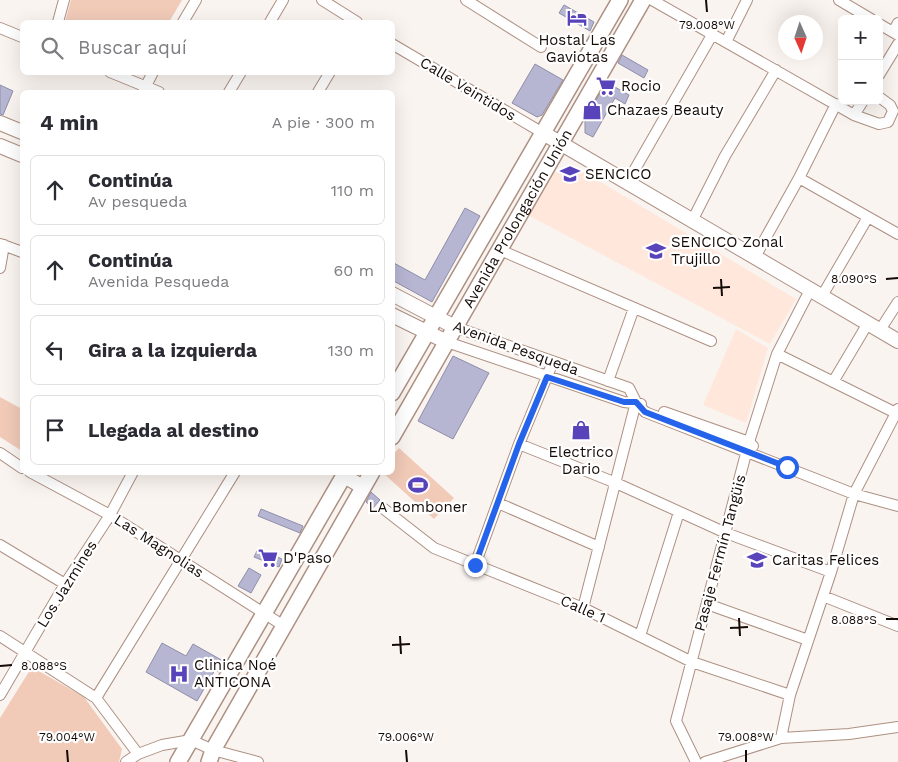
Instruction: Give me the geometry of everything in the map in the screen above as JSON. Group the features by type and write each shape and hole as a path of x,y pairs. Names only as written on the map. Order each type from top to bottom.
{"main road":[{"name":"Avenida Prolongación Unión","path":"395,388 620,0"},
{"name":"Avenida Prolongación Unión","path":"395,431 456,328 643,0"},
{"path":"178,762 344,475"},
{"path":"211,756 370,475"}],"street":[{"path":"59,20 64,0"},
{"path":"184,20 196,0"},
{"path":"271,20 283,0"},
{"path":"322,0 354,20"},
{"path":"466,0 541,47"},
{"path":"652,0 854,115 879,124 888,122 893,111 890,104 883,100"},
{"path":"726,42 747,0"},
{"path":"839,0 864,15"},
{"path":"883,25 896,30"},
{"path":"0,28 20,36"},
{"path":"627,183 712,34"},
{"path":"883,68 898,44"},
{"name":"Calle Veintidos","path":"395,46 543,134"},
{"path":"692,221 725,156 776,70"},
{"path":"116,75 144,90 152,75"},
{"path":"230,90 239,75"},
{"path":"319,90 328,75"},
{"path":"755,257 799,178 836,104"},
{"path":"854,115 860,105"},
{"path":"0,123 20,131"},
{"path":"543,134 898,340"},
{"path":"0,146 20,154"},
{"path":"549,165 568,156 579,155"},
{"path":"799,178 898,234"},
{"name":"Pasaje Fermín Tangüis","path":"696,762 676,721 748,447 776,354 868,217"},
{"path":"0,268 2,244 20,251"},
{"path":"500,250 711,341"},
{"name":"Avenida Pesqueda","path":"395,296 456,328 629,388 636,402"},
{"path":"880,330 898,302"},
{"path":"608,381 634,308"},
{"name":"Avenida Pesqueda","path":"395,317 447,342 624,402 636,402 748,447 770,462 854,494"},
{"path":"833,382 868,323"},
{"path":"776,354 897,411 854,494 831,572 790,695 781,738"},
{"path":"475,565 519,444 553,362"},
{"path":"583,608 636,402"},
{"path":"519,444 616,483 726,534 831,572"},
{"path":"0,453 20,467"},
{"name":"Los Jazmines","path":"0,695 65,584 110,515 131,475"},
{"path":"96,698 233,475"},
{"path":"346,475 363,488"},
{"name":"Las Magnolias","path":"43,476 110,515 284,626"},
{"path":"854,494 898,506"},
{"path":"498,503 599,547"},
{"name":"Calle 1","path":"384,509 434,548 583,608 692,662 790,695"},
{"path":"640,636 680,512"},
{"path":"0,544 65,584"},
{"path":"823,596 898,626"},
{"path":"707,604 808,640"},
{"path":"0,636 26,651 96,698 138,754"},
{"path":"705,762 781,738 849,734 898,728"},
{"path":"126,762 138,754 162,745 191,740 211,756 258,762"}],"shaded area":[{"path":"71,0 182,0 170,20 66,20"},
{"name":"SENCICO Zonal Trujillo","path":"574,166 796,299 770,344 528,215 550,173"},
{"path":"736,329 768,348 746,423 703,405"},
{"path":"0,397 20,408 20,450 0,437"},
{"name":"LA Bomboner","path":"399,448 454,498 434,519 385,475 395,475 395,453"},
{"path":"32,667 84,697 122,749 119,762 0,762 0,718"}],"building":[{"name":"Hostal Las Gaviotas","path":"564,5 594,22 590,31 559,13"},
{"path":"622,55 648,70 644,78 618,63"},
{"path":"535,64 563,80 542,115 537,117 512,103"},
{"path":"606,82 629,95 625,104 615,98 593,137 585,133 585,120"},
{"path":"0,85 13,91 3,115 0,114"},
{"path":"465,208 480,216 432,302 395,282 395,264 425,280"},
{"path":"453,356 489,373 453,439 418,421"},
{"path":"371,492 380,500 373,508 366,502"},
{"path":"261,509 303,526 300,533 258,516"},
{"name":"D'Paso","path":"258,549 282,559 279,567 254,557"},
{"path":"249,568 261,575 251,593 238,586"},
{"name":"Clinica Noé ANTICONA","path":"162,643 186,656 193,644 225,662 219,672 215,670 197,701 146,672"}],"place":[{"name":"Hostal Las Gaviotas","path":"577,18"},
{"name":"Rocio","path":"606,86"},
{"name":"Chazaes Beauty","path":"592,110"},
{"name":"SENCICO","path":"570,174"},
{"name":"SENCICO Zonal Trujillo","path":"656,251"},
{"name":"Electrico Dario","path":"581,430"},
{"name":"LA Bomboner","path":"418,485"},
{"name":"D'Paso","path":"268,558"},
{"name":"Caritas Felices","path":"757,560"},
{"name":"Clinica Noé ANTICONA","path":"179,674"}],"route":[{"path":"475,565 519,444 547,377 624,402 636,402 645,412 787,467"}]}
